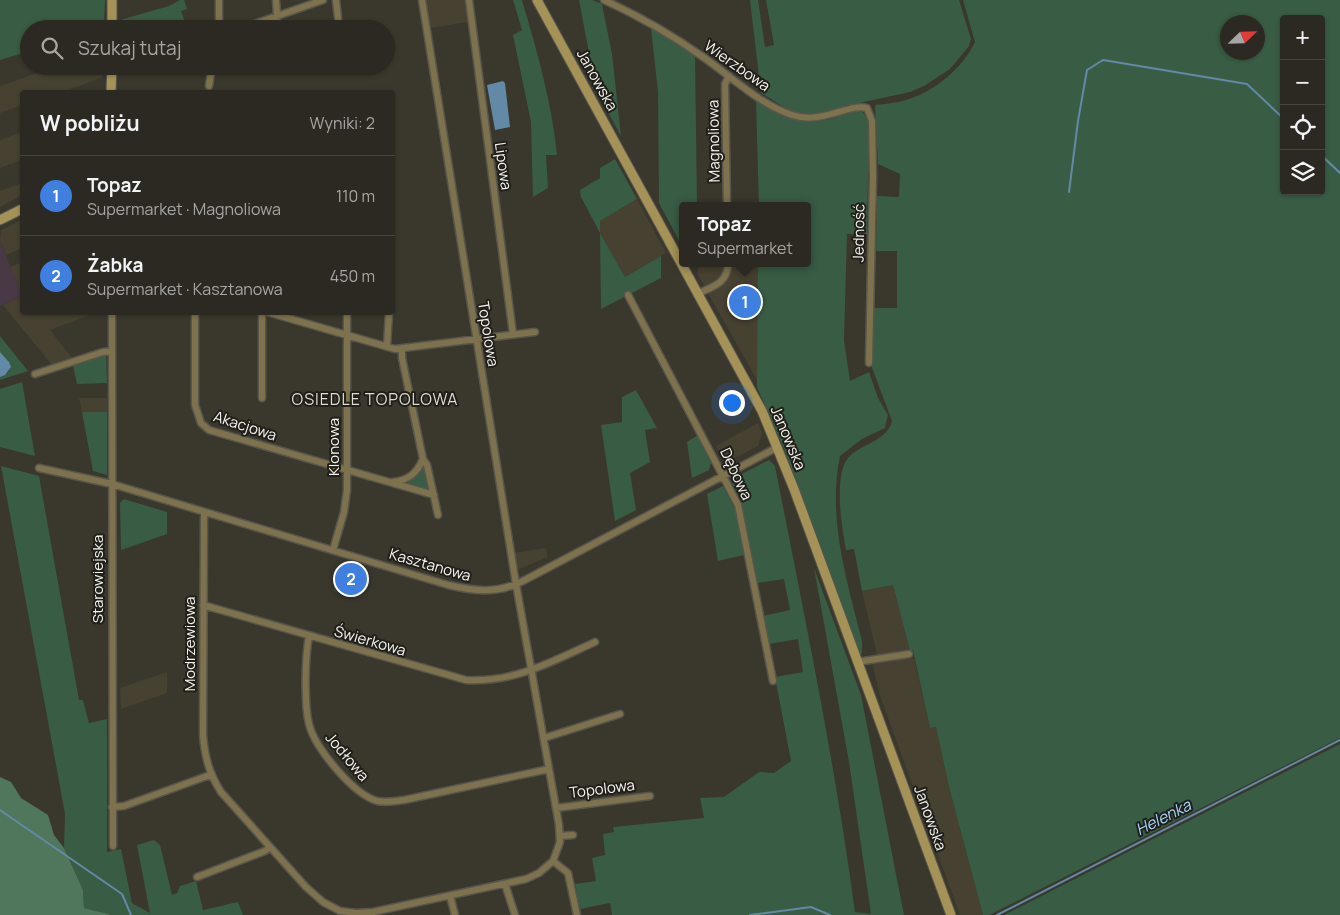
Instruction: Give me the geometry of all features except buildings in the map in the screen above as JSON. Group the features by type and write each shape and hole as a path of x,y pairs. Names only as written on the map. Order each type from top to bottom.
{"main road":[{"path":"112,0 112,20"},
{"name":"Janowska","path":"537,0 679,257"},
{"path":"111,90 112,75"},
{"path":"0,220 20,210"},
{"name":"Janowska","path":"685,267 753,393 778,447 951,915"}],"street":[{"path":"218,0 219,20"},
{"path":"276,0 277,20"},
{"path":"266,20 322,0"},
{"path":"336,0 338,20"},
{"name":"Topolowa","path":"422,0 516,584 556,808 560,836 553,861"},
{"name":"Lipowa","path":"469,0 513,334"},
{"name":"Wierzbowa","path":"604,0 660,28 760,98 801,118 820,118 864,107"},
{"path":"209,86 211,75"},
{"name":"Magnoliowa","path":"727,202 725,84 729,76"},
{"name":"Jedność","path":"864,107 871,114 872,121 868,363"},
{"path":"699,293 725,278 728,267"},
{"name":"Dębowa","path":"628,295 738,505 773,681"},
{"name":"Starowiejska","path":"112,315 113,846"},
{"name":"Akacjowa","path":"195,315 195,405 201,423 209,430 434,495"},
{"path":"262,315 262,398"},
{"path":"277,315 402,350 535,332"},
{"name":"Klonowa","path":"333,550 344,512 347,470 348,315"},
{"path":"387,347 389,315"},
{"path":"402,350 402,358 423,459 427,465 438,515"},
{"path":"34,374 103,352 112,352"},
{"name":"Kasztanowa","path":"39,468 112,484 204,513 468,590 494,590 516,584 778,447"},
{"path":"390,482 403,481 413,475 423,459"},
{"name":"Modrzewiowa","path":"204,513 203,735 205,757 210,775 221,792 306,887 323,902 340,913 373,912 526,879 539,873 553,861"},
{"name":"Świerkowa","path":"203,605 466,680 504,679 532,671"},
{"name":"Jodłowa","path":"309,636 307,712 310,726 322,750 363,794 386,802 404,800 549,769"},
{"path":"532,671 595,642"},
{"path":"857,662 909,654"},
{"path":"544,738 620,714"},
{"path":"112,807 124,806 210,775"},
{"name":"Topolowa","path":"556,808 650,796"},
{"path":"560,836 573,834"},
{"path":"197,878 265,851 270,847"},
{"path":"553,861 568,874 577,915"},
{"path":"505,884 515,915"},
{"path":"450,896 456,915"}],"shaded area":[{"path":"425,0 465,0 468,22 430,28"},
{"path":"31,75 103,75 103,77 68,90 20,90 20,106 0,113 0,86"},
{"path":"20,133 20,161 0,168 0,140"},
{"path":"20,184 20,196 0,207 0,191"},
{"path":"637,199 666,253 625,277 600,233 600,221"},
{"path":"20,221 20,249 6,255 0,241 1,230"},
{"path":"0,241 20,291 20,297 0,306"},
{"path":"20,263 20,291 10,267"},
{"path":"698,267 758,267 758,382 698,275"},
{"path":"20,297 20,315 90,315 50,330 72,358 51,364 3,305"},
{"path":"79,398 107,398 107,412 82,412"},
{"path":"758,423 762,433 758,446 729,461 721,458 716,446"},
{"path":"546,548 548,557 517,570 514,553"},
{"path":"340,563 364,570 356,598 333,591"},
{"path":"893,585 910,651 877,655 862,591"},
{"path":"914,658 930,728 936,727 949,787 983,915 960,915 880,696 872,662"},
{"path":"167,672 167,693 121,709 120,688"}],"green space":[{"path":"0,0 105,0 104,20 20,20 20,54 0,60"},
{"path":"184,0 187,9 181,11 184,20 120,20"},
{"path":"513,0 522,0 533,38 548,97 557,155 546,155 548,188 533,197 531,122 513,35 522,30"},
{"path":"579,0 592,0 602,4 612,54 621,136 596,90"},
{"path":"750,0 758,0 765,47 774,45 766,0 959,0 971,39 969,46 950,69 924,86 910,92 859,103 814,116 795,114 761,93"},
{"path":"963,0 1340,0 1340,738 989,915 983,915 949,787 936,727 930,728 913,650 910,651 893,585 862,591 854,549 846,550 840,500 840,486 845,462 851,455 881,437 892,421 871,365 874,308 897,308 897,251 876,251 877,196 899,197 900,174 878,164 875,105 906,100 927,91 955,70 970,52 975,42"},
{"path":"651,28 695,55 697,202 679,202 679,240 659,203 658,92"},
{"path":"756,101 781,113 808,121 831,119 858,111 863,112 869,123 867,234 847,234 844,340 850,381 869,372 878,398 888,415 885,428 862,439 840,456 837,479 837,526 850,596 862,641 862,653 860,655 783,446 757,387 758,267 811,267 811,202 759,202"},
{"path":"615,159 637,199 600,221 600,233 581,197 580,190 600,178 600,168"},
{"path":"600,233 625,277 661,256 661,278 601,309"},
{"path":"0,336 28,371 0,380 0,377 9,371 9,362 0,352"},
{"path":"106,355 107,383 77,384 73,366"},
{"path":"22,382 35,456 0,447 0,389"},
{"path":"636,390 657,428 645,430 650,462 630,473 636,510 615,521 601,425 622,422 622,397"},
{"path":"82,412 107,412 107,475 93,471"},
{"path":"698,435 711,463 709,470 692,478 687,442"},
{"path":"769,460 775,466 818,688 855,912 871,914 849,762 814,568 861,695 904,915 612,915 610,903 580,909 575,884 596,881 592,858 605,855 603,834 614,832 613,827 704,818 700,798 724,797 759,772 774,773 791,761 775,677 803,672 798,639 769,644 763,616 790,610 784,579 757,583 740,496 730,480"},
{"path":"1,466 39,476 79,700 83,700 89,723 107,719 107,852 121,849 132,903 150,913 137,845 154,840 160,845 172,895 177,893 180,886 196,881 203,910 238,902 243,915 112,915 84,908 83,890 64,848 65,814"},
{"path":"423,466 430,491 405,485 417,475"},
{"path":"723,486 735,509 744,555 718,561 707,494"},
{"path":"124,499 167,512 167,534 121,550 120,503"},
{"path":"1340,744 1340,915 1004,915"},
{"path":"0,777 11,782 21,798 48,815 54,835 64,848 83,890 84,908 112,915 0,915"}],"water":[{"path":"503,81 505,83 510,127 495,130 487,85"},
{"path":"0,352 11,367 5,375 0,377"}],"waterway":[{"path":"1069,192 1087,70 1103,60 1247,84 1280,115"},
{"path":"1325,159 1340,173"},
{"name":"Helenka","path":"997,915 1340,740"},
{"path":"0,810 122,894 131,915"},
{"path":"750,915 811,907 830,915"}],"place":[{"name":"Topaz","path":"745,302"},
{"name":"Żabka","path":"351,579"}],"district":[{"name":"OSIEDLE TOPOLOWA","path":"375,399"}]}
